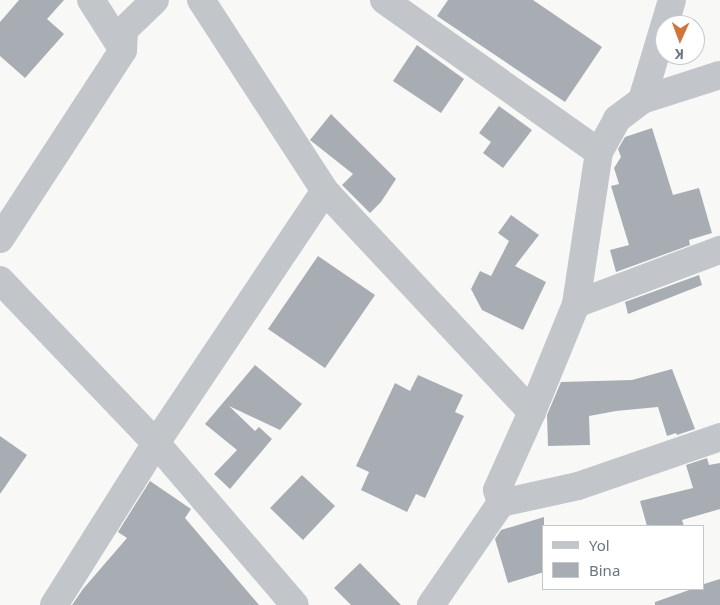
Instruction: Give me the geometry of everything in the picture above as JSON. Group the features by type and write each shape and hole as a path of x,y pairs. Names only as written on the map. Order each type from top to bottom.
{"street":[{"path":"91,0 123,50"},
{"path":"0,239 123,50 124,30 155,0"},
{"path":"202,0 324,191 532,412"},
{"path":"384,0 599,152"},
{"path":"642,100 672,0"},
{"path":"501,503 497,490 532,412 576,304 599,152 617,119 642,100 720,75"},
{"path":"54,605 156,443 324,191"},
{"path":"576,304 720,250"},
{"path":"0,280 156,443 294,605"},
{"path":"431,605 501,503 578,486 720,437"}],"building":[{"path":"19,0 64,0 47,19 64,34 25,78 0,56 0,22"},
{"path":"448,0 533,0 602,47 565,102 437,16"},
{"path":"417,45 464,79 441,113 393,81"},
{"path":"499,106 532,130 503,168 483,153 491,142 479,133"},
{"path":"331,114 396,179 381,202 370,213 342,185 353,174 310,140"},
{"path":"652,128 673,195 699,188 712,233 689,240 690,245 616,272 610,250 629,245 611,186 619,184 614,168 621,157 618,149 625,137"},
{"path":"511,215 539,235 515,266 546,282 523,330 482,310 471,289 480,271 491,276 509,241 498,233"},
{"path":"318,256 375,295 325,368 268,329"},
{"path":"699,275 702,285 628,314 625,302"},
{"path":"255,365 302,404 280,430 229,406 255,431 259,427 272,439 230,489 214,474 237,450 205,424"},
{"path":"672,369 695,429 667,436 658,407 616,411 589,416 590,445 548,446 547,415 561,382 632,380"},
{"path":"418,375 463,395 455,412 464,416 425,498 416,494 407,512 361,490 369,472 356,466 395,383 410,391"},
{"path":"0,436 27,455 0,494"},
{"path":"707,458 709,465 720,463 720,509 682,520 684,525 647,525 640,501 693,488 686,465"},
{"path":"302,475 335,506 303,540 270,508"},
{"path":"150,481 191,509 185,518 259,605 72,605 83,589 127,538 118,532"},
{"path":"544,517 544,525 542,525 542,573 508,583 495,539 501,530"},
{"path":"360,563 401,605 351,605 334,588"},
{"path":"720,579 720,605 655,605 655,602 689,590 705,590 705,584"}]}
